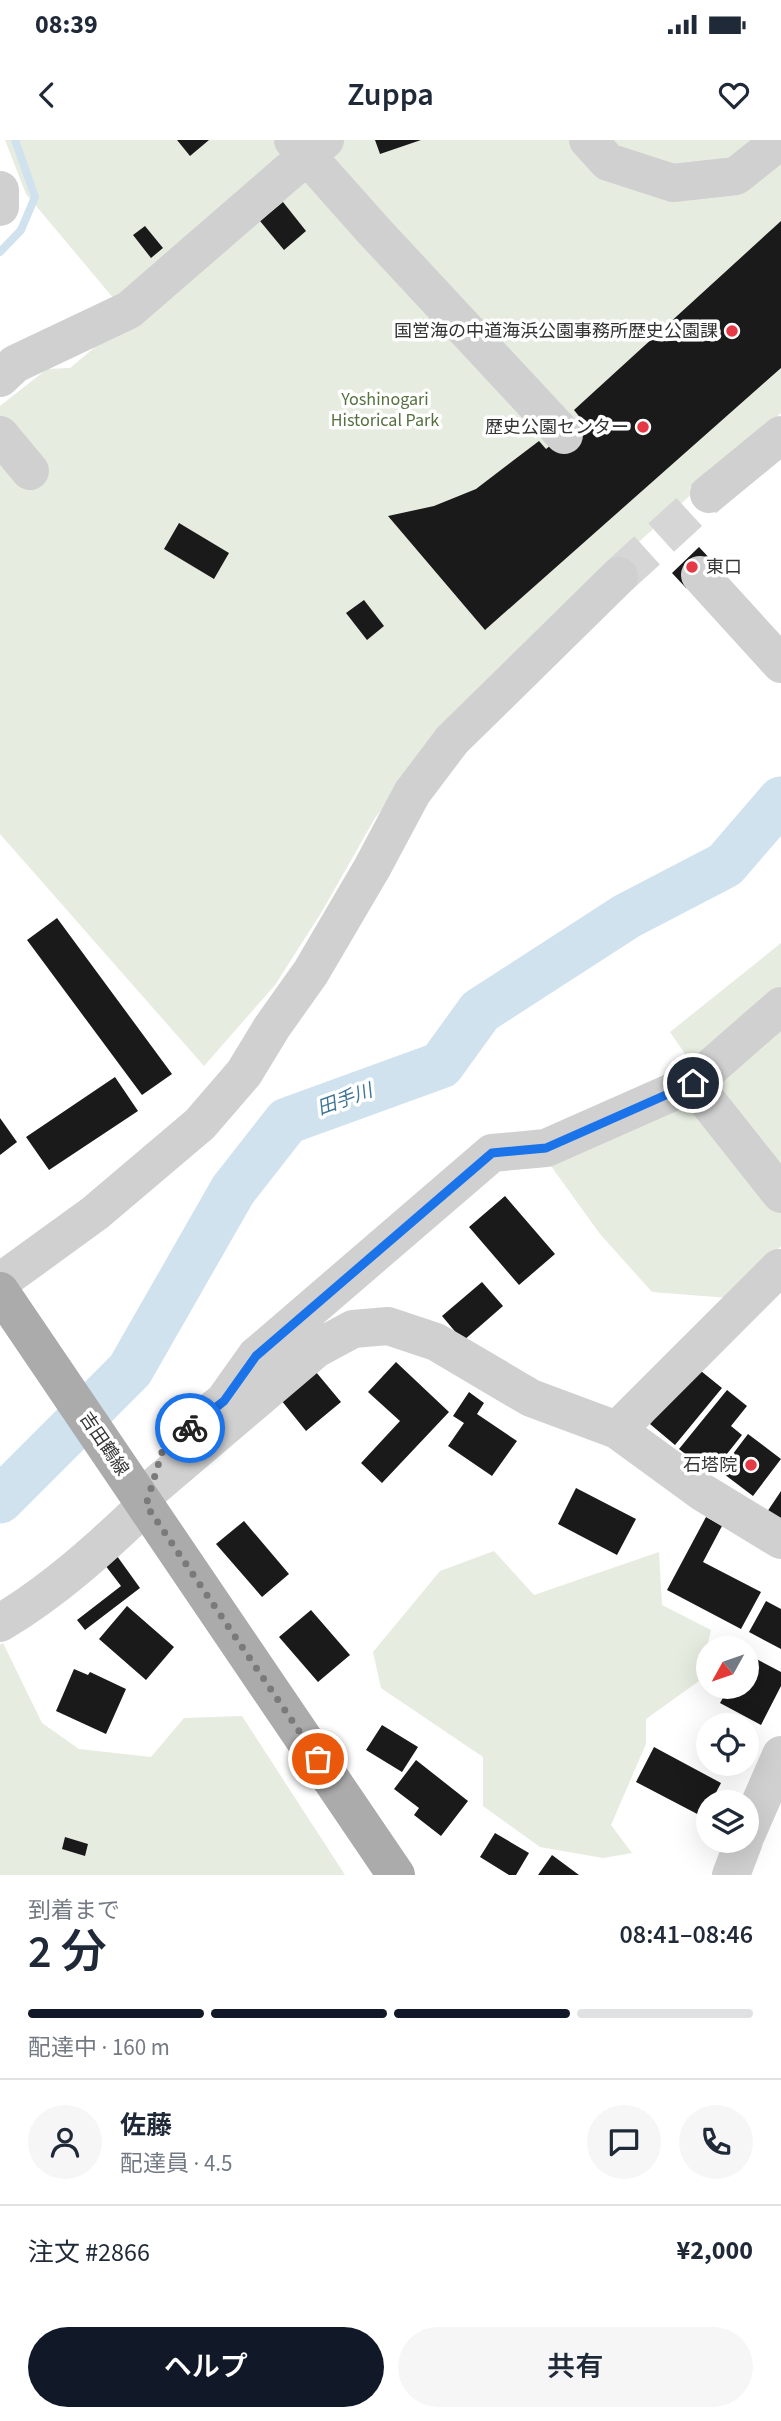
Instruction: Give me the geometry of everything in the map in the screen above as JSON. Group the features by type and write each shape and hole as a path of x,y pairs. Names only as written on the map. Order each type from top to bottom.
{"main road":[{"name":"吉田鶴線","path":"0,1291 147,1498 396,1875"}],"street":[{"path":"588,140 608,162 673,183 736,176 781,140"},
{"path":"0,378 15,364 129,310 308,145 374,231 564,435"},
{"path":"0,190 0,207"},
{"path":"0,435 30,471"},
{"path":"709,494 781,435"},
{"path":"700,575 781,664"},
{"path":"0,1282 95,1213 200,1124 244,1073 311,972 361,888 412,793 452,740 619,576"},
{"path":"147,1498 163,1449 224,1401 256,1356 492,1153 546,1148 693,1083 781,1006"},
{"path":"693,1083 781,1194"},
{"path":"617,1430 781,1268"},
{"path":"0,1623 24,1609 82,1565 147,1498 316,1349 353,1329 388,1326 436,1342 531,1398 617,1430 702,1492 781,1540"},
{"path":"759,1805 781,1755"},
{"path":"731,1875 739,1853"}],"green space":[{"name":"Yoshinogari Historical Park","path":"5,140 781,140 781,413 479,687 375,818 321,913 275,985 204,1066 0,834 0,406 47,369 70,368 130,318 26,194"},
{"path":"781,943 781,1177 716,1099 670,1032"},
{"path":"686,1101 781,1213 781,1246 729,1298 652,1292 600,1234 551,1166"},
{"path":"494,1551 534,1595 659,1552 662,1605 711,1630 710,1636 696,1636 696,1683 646,1719 646,1744 611,1825 632,1853 603,1858 540,1847 483,1806 483,1757 381,1688 373,1652 440,1571"},
{"path":"3,1643 42,1723 79,1749 151,1757 184,1718 242,1716 345,1875 0,1875 0,1645"}],"building":[{"path":"177,140 209,140 190,156"},
{"path":"375,140 421,140 380,154"},
{"path":"283,202 306,231 284,250 260,221"},
{"name":"歴史公園センター","path":"781,221 781,368 485,630 388,516 434,506 476,489 539,441 546,449 582,420 574,410"},
{"path":"145,226 163,248 151,258 133,235"},
{"path":"179,523 229,553 214,579 164,549"},
{"name":"東口","path":"699,547 713,562 686,588 672,573"},
{"path":"364,600 384,626 367,640 346,613"},
{"path":"57,918 172,1074 142,1095 27,940"},
{"path":"115,1077 138,1111 49,1170 26,1137"},
{"path":"0,1118 17,1142 0,1155"},
{"path":"505,1196 555,1254 519,1285 469,1227"},
{"path":"482,1282 503,1306 463,1341 442,1316"},
{"path":"396,1362 449,1412 382,1483 361,1463 400,1421 368,1392"},
{"path":"696,1367 722,1388 675,1445 650,1424"},
{"path":"316,1372 341,1402 306,1431 281,1400"},
{"path":"727,1390 747,1406 731,1426 742,1435 711,1474 679,1449"},
{"path":"469,1392 484,1403 477,1414 517,1441 492,1476 448,1446 464,1423 453,1416"},
{"name":"石塔院","path":"748,1434 781,1459 753,1496 720,1471"},
{"path":"576,1488 636,1519 617,1555 558,1524"},
{"path":"781,1491 781,1521 767,1512"},
{"path":"706,1517 722,1526 703,1562 761,1592 741,1629 667,1590"},
{"path":"244,1521 289,1574 262,1597 216,1544"},
{"path":"117,1556 140,1588 85,1630 77,1620 121,1586 105,1565"},
{"path":"766,1601 781,1609 781,1649 749,1632"},
{"path":"127,1606 174,1647 146,1680 99,1639"},
{"path":"311,1610 350,1655 318,1682 279,1637"},
{"path":"760,1661 781,1672 781,1686 761,1725 759,1713 739,1713 720,1703 722,1699 760,1699"},
{"path":"74,1669 88,1675 90,1672 126,1689 106,1734 56,1711"},
{"path":"382,1725 418,1747 402,1772 366,1750"},
{"path":"654,1747 696,1770 696,1776 708,1776 721,1783 717,1790 696,1790 696,1813 636,1782"},
{"path":"416,1760 468,1801 441,1836 414,1815 419,1808 394,1789"},
{"path":"495,1833 529,1853 516,1875 509,1875 480,1857"},
{"path":"65,1837 88,1844 85,1856 62,1849"},
{"path":"552,1855 579,1875 538,1875"}],"waterway":[{"path":"0,252 21,230 35,197 15,140"},
{"name":"田手川","path":"0,1500 130,1370 233,1190 287,1121 441,1065 480,1011 627,916 725,865 781,800"}],"tunnel":[{"path":"619,576 709,494"}],"way so far":[{"path":"190,1428 163,1449 146,1505 318,1759"}],"place":[{"name":"国営海の中道海浜公園事務所歴史公園課","path":"732,331"},
{"name":"歴史公園センター","path":"643,427"},
{"name":"東口","path":"692,567"},
{"name":"石塔院","path":"751,1465"}],"route":[{"path":"190,1428 224,1401 256,1356 492,1153 546,1148 693,1083"}]}
